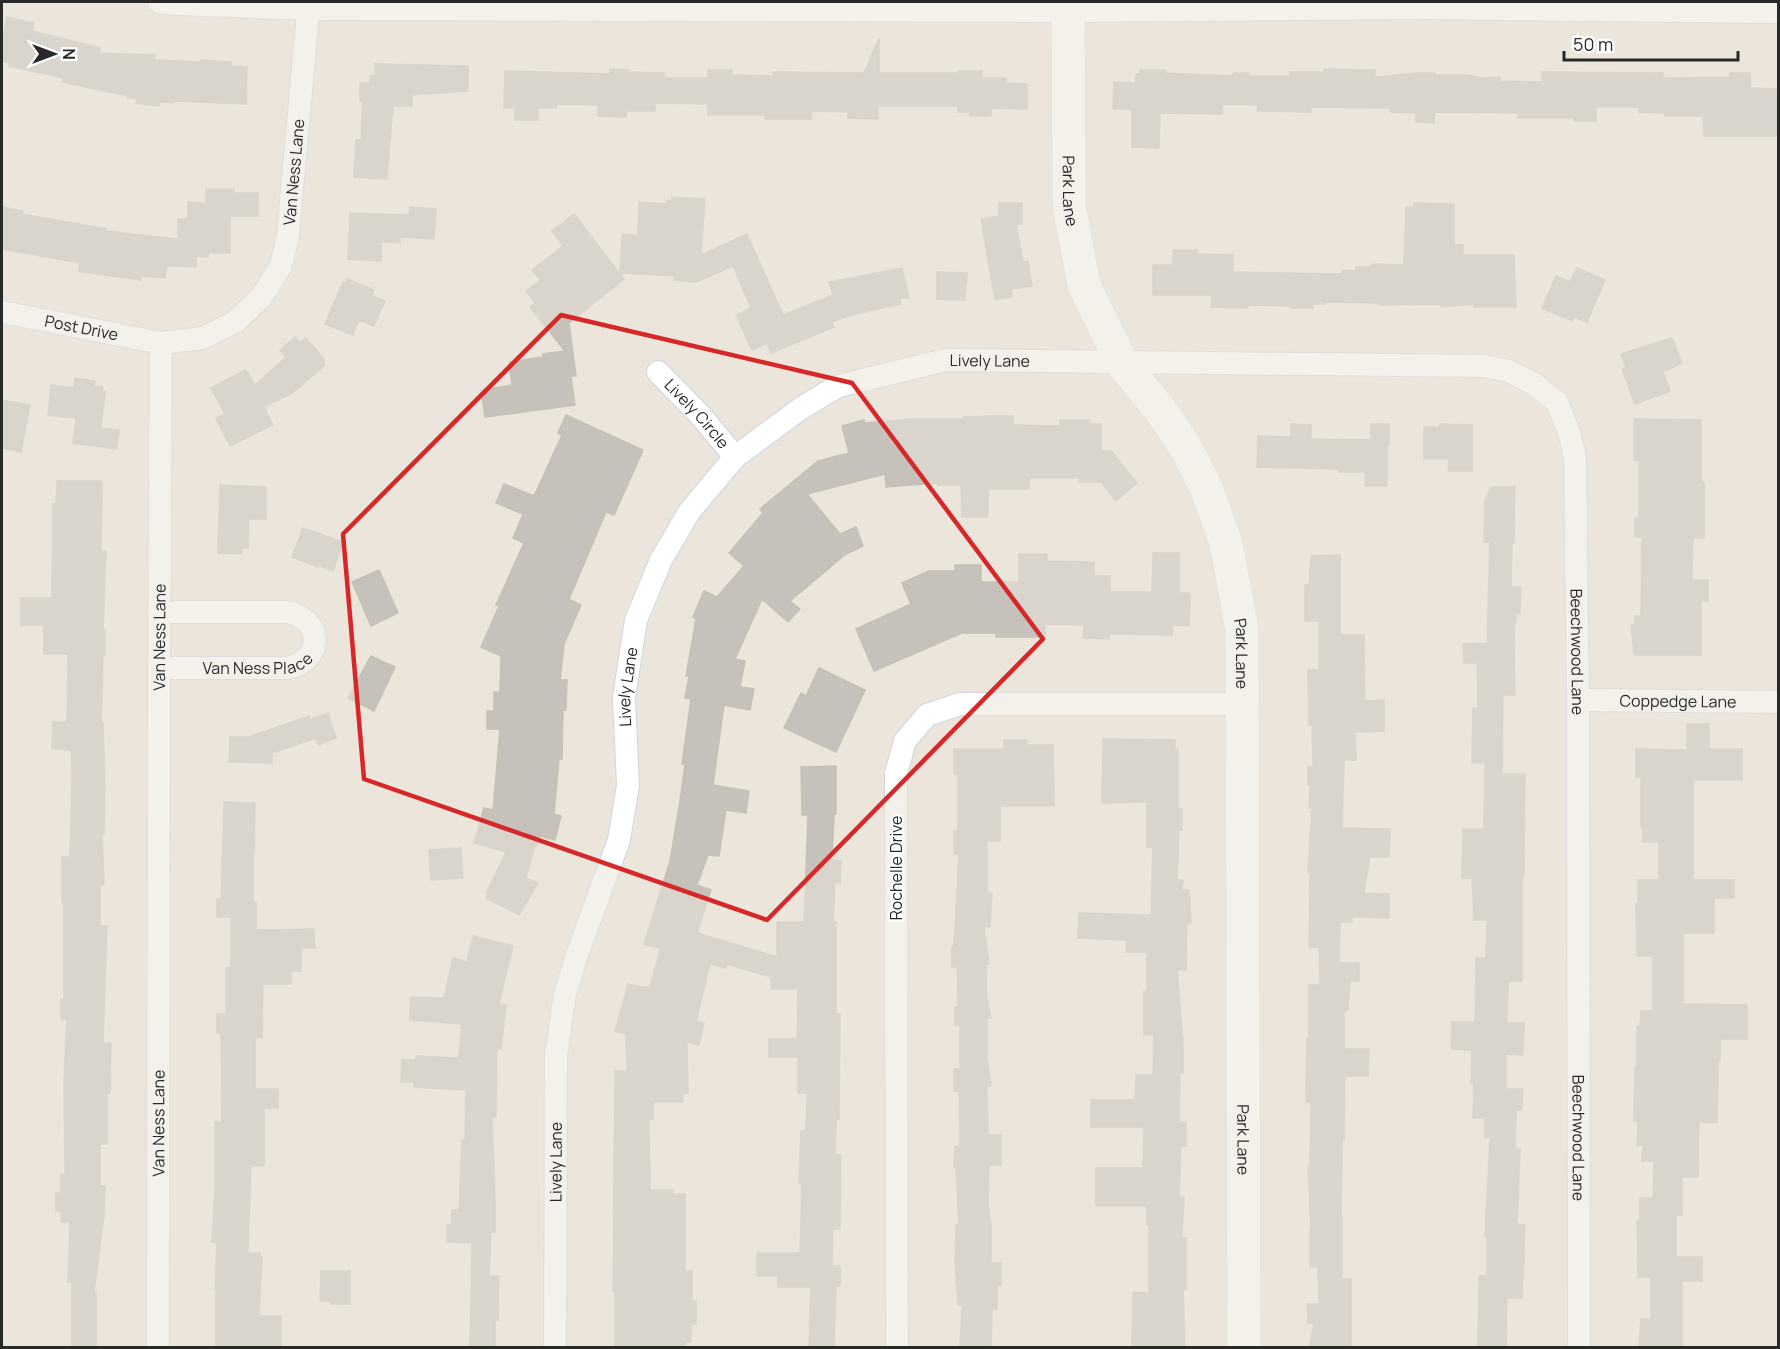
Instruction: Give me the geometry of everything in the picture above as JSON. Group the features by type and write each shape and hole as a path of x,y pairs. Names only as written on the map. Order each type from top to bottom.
{"street":[{"path":"159,2 309,5 716,6 1423,5 1778,9"},
{"name":"Van Ness Lane","path":"158,1347 161,343 202,338 235,322 262,296 281,266 288,235 309,5"},
{"name":"Park Lane","path":"1068,6 1069,205 1084,285 1122,363 1161,411 1186,448 1207,490 1226,543 1242,630 1244,1347"},
{"name":"Post Drive","path":"2,312 161,343"},
{"name":"Lively Lane","path":"555,1347 556,1055 565,994 619,840 628,785 624,697 636,620 661,560 689,512 735,458 800,409 838,386 946,360 1122,363"},
{"name":"Beechwood Lane","path":"1122,363 1484,366 1509,371 1534,384 1557,402 1570,435 1575,459 1578,699 1579,1347"},
{"name":"Lively Circle","path":"658,372 701,416 735,458"},
{"name":"Van Ness Place","path":"159,612 287,612 305,619 314,635 314,645 305,662 287,668 159,668"},
{"name":"Coppedge Lane","path":"1578,699 1779,702"},
{"name":"Rochelle Drive","path":"897,1347 896,773 905,741 927,715 960,704 1242,704"}],"highlighted area":[{"path":"561,315 852,383 1043,639 767,920 364,779 343,534"}],"building":[{"path":"7,17 34,23 32,31 100,48 99,53 155,55 154,60 231,62 231,66 247,67 246,104 174,101 174,103 159,102 159,106 136,103 137,99 128,98 128,96 62,82 63,78 9,66 10,63 2,61 2,41"},
{"path":"879,38 879,73 982,71 982,78 1006,78 1006,83 1027,84 1027,109 991,108 991,116 970,116 970,112 958,112 958,106 878,106 878,119 848,118 848,112 812,111 811,119 765,119 765,115 708,115 708,104 655,103 655,111 627,111 626,117 598,116 598,105 556,104 556,108 538,108 538,120 515,120 515,108 504,108 505,71 610,74 610,69 664,73 664,78 708,78 708,70 732,70 732,75 773,76 773,72 864,73"},
{"path":"375,64 468,66 468,91 412,95 412,106 393,106 387,179 354,177 356,140 361,140 363,101 360,101 360,83 370,83 370,76 375,76"},
{"path":"1324,69 1375,70 1375,77 1435,73 1435,75 1467,75 1482,78 1500,77 1500,81 1542,82 1542,72 1663,73 1663,78 1730,77 1730,73 1750,73 1750,88 1779,89 1779,136 1704,136 1703,116 1665,116 1665,113 1639,112 1639,107 1596,107 1596,121 1574,121 1574,118 1518,118 1518,113 1435,112 1434,123 1416,122 1416,113 1390,112 1390,108 1311,107 1311,112 1257,111 1258,105 1222,104 1222,114 1160,113 1159,148 1132,147 1132,109 1113,109 1114,82 1136,83 1136,74 1140,74 1140,70 1232,76 1234,73 1249,73 1249,76 1290,76 1290,72 1324,72"},
{"path":"206,189 234,189 234,193 258,193 258,216 230,216 230,253 208,253 208,257 196,256 196,267 167,266 165,278 141,276 141,280 79,271 80,263 2,249 2,207 23,211 22,214 106,229 106,231 178,239 178,219 188,219 188,202 206,203"},
{"path":"672,197 705,199 701,255 747,234 783,315 833,295 829,282 902,268 909,298 900,298 901,304 851,315 832,322 834,327 771,353 767,343 752,350 736,315 751,308 733,266 696,282 674,280 675,276 620,273 622,234 638,235 639,202 667,204 667,201 672,201"},
{"path":"999,203 1022,203 1022,224 1016,224 1023,262 1028,261 1032,286 1011,289 1012,297 995,300 981,219 999,216"},
{"path":"1414,203 1454,204 1454,245 1463,245 1463,255 1514,255 1516,307 1474,307 1474,304 1441,307 1441,304 1379,305 1379,303 1325,302 1325,304 1313,304 1313,308 1248,305 1248,308 1211,307 1212,295 1153,295 1153,265 1173,265 1173,250 1197,250 1197,254 1233,255 1233,272 1342,274 1342,270 1356,271 1356,267 1372,267 1372,264 1404,265 1406,207 1414,207"},
{"path":"410,207 436,209 434,239 400,237 400,243 381,242 381,261 348,259 350,213 409,215"},
{"path":"574,214 624,279 569,323 576,376 571,376 575,405 485,417 481,390 512,385 509,362 565,351 530,307 535,303 526,291 541,280 532,270 563,246 552,231"},
{"path":"1577,268 1605,280 1587,322 1574,317 1572,321 1542,308 1556,276 1570,282"},
{"path":"937,272 967,273 965,300 937,299"},
{"path":"347,279 374,290 372,296 385,301 374,326 359,320 353,335 325,324 343,282 347,283"},
{"path":"295,337 300,343 306,338 324,359 324,366 292,393 264,407 273,425 230,446 216,418 225,414 211,388 246,370 255,385 286,357 280,350"},
{"path":"1672,338 1682,363 1663,372 1670,391 1635,404 1622,369 1626,368 1621,354"},
{"path":"75,378 95,381 94,386 103,387 102,392 105,392 101,428 119,430 117,449 73,443 76,418 48,415 51,385 74,388"},
{"path":"2,400 30,405 21,452 2,448"},
{"path":"566,415 643,450 614,515 606,512 569,599 581,605 564,644 560,680 567,680 566,710 563,710 562,759 559,759 554,814 561,816 555,840 540,836 537,846 535,845 526,878 538,883 519,915 487,899 487,892 506,852 474,843 484,808 493,810 500,729 487,729 487,711 494,711 494,692 500,692 501,656 481,647 499,606 496,605 524,543 513,538 523,514 496,503 504,484 534,496 562,435 558,433"},
{"path":"1013,416 1013,425 1060,426 1060,420 1090,420 1090,424 1101,424 1101,451 1111,451 1137,483 1116,501 1101,482 1079,482 1079,478 1029,478 1029,489 988,489 988,517 962,517 961,485 938,485 938,483 886,487 885,474 807,494 840,534 856,527 863,546 846,554 790,601 800,609 788,622 762,599 735,659 745,661 740,687 754,689 750,710 724,705 713,785 749,791 746,813 726,810 719,856 708,855 697,885 711,890 697,933 777,957 777,922 804,922 808,815 802,815 801,767 836,766 836,814 834,814 832,860 841,861 840,883 835,882 833,922 836,922 836,1014 840,1014 839,1119 836,1119 835,1155 841,1155 840,1229 833,1229 832,1266 840,1266 840,1286 836,1286 834,1347 809,1347 811,1287 778,1287 778,1276 757,1276 757,1253 800,1253 801,1131 806,1131 807,1093 798,1093 798,1057 769,1057 769,1039 797,1039 798,989 771,989 771,977 727,964 726,968 710,964 696,1021 704,1023 699,1045 687,1042 688,1093 683,1093 683,1102 653,1102 653,1119 649,1119 650,1190 673,1190 673,1194 685,1194 685,1271 692,1271 692,1301 696,1301 696,1324 691,1324 691,1342 685,1342 685,1347 615,1347 615,1291 613,1291 615,1071 627,1071 626,1034 615,1031 628,984 649,988 661,949 644,944 670,861 685,764 682,764 691,699 685,698 689,676 686,676 696,619 693,617 704,591 717,597 744,566 729,553 763,513 760,509 818,461 849,453 842,426 864,420 865,423 911,419"},
{"path":"1634,419 1701,420 1704,538 1693,538 1692,580 1708,580 1708,601 1701,601 1701,655 1634,655 1631,625 1635,625 1635,616 1641,616 1642,537 1635,537 1635,518 1639,518 1639,460 1634,460"},
{"path":"1291,424 1311,425 1311,439 1371,440 1371,424 1389,424 1387,486 1365,486 1365,472 1257,467 1258,436 1291,437"},
{"path":"1440,424 1472,425 1472,471 1448,471 1449,459 1424,459 1424,427 1440,427"},
{"path":"57,481 102,481 101,551 106,551 103,630 105,630 105,655 103,655 101,723 103,723 105,789 104,834 102,834 104,885 100,885 100,926 107,926 103,1043 111,1043 110,1093 107,1093 107,1144 100,1144 100,1186 105,1186 104,1215 94,1293 96,1293 96,1346 72,1346 72,1282 68,1282 70,1222 61,1222 61,1211 56,1211 56,1193 61,1193 61,1175 65,1175 64,1080 67,1019 61,1019 61,999 64,999 62,857 70,857 72,773 71,750 52,749 53,722 67,722 68,654 44,654 44,625 21,625 21,598 52,598 53,504 56,504"},
{"path":"220,485 266,487 266,519 249,519 248,548 242,548 242,554 218,553"},
{"path":"1491,487 1515,487 1511,587 1521,587 1520,613 1516,613 1514,624 1515,695 1503,695 1502,774 1525,774 1522,981 1508,981 1507,1023 1524,1023 1523,1055 1506,1054 1506,1089 1523,1089 1522,1110 1516,1110 1515,1149 1520,1149 1517,1224 1525,1225 1524,1257 1522,1298 1507,1298 1506,1347 1478,1347 1479,1276 1487,1276 1487,1236 1485,1236 1490,1137 1485,1137 1485,1118 1473,1118 1472,1050 1451,1049 1452,1022 1475,1022 1476,958 1486,958 1487,920 1474,920 1472,878 1462,878 1463,829 1484,829 1485,763 1472,763 1473,708 1478,708 1477,663 1464,663 1463,644 1487,643 1490,542 1484,542 1485,501"},
{"path":"303,528 343,542 333,571 292,557"},
{"path":"1153,553 1179,553 1179,593 1190,593 1189,626 1172,625 1172,635 1109,634 1109,639 1083,638 1084,625 1045,624 1045,637 996,637 996,633 962,633 874,671 856,629 911,604 902,583 929,571 955,571 955,565 981,565 981,582 1019,582 1019,554 1047,554 1047,561 1094,562 1094,576 1110,576 1110,592 1152,592"},
{"path":"1340,555 1340,635 1364,635 1365,701 1384,700 1384,731 1355,732 1356,760 1344,760 1342,828 1390,829 1389,857 1370,857 1364,893 1389,894 1389,918 1352,917 1352,922 1340,922 1339,963 1359,963 1359,981 1350,981 1348,1010 1344,1010 1344,1049 1369,1049 1368,1076 1345,1076 1344,1139 1342,1139 1342,1279 1351,1279 1351,1347 1309,1347 1314,1323 1308,1323 1307,1304 1319,1304 1318,1267 1310,1267 1308,1166 1310,1166 1311,1102 1306,1102 1307,1038 1309,1038 1309,985 1320,985 1319,947 1309,947 1310,872 1308,872 1312,808 1309,808 1308,767 1313,767 1312,725 1309,725 1308,670 1319,670 1319,621 1305,621 1305,585 1309,585 1311,556"},
{"path":"379,570 398,613 371,626 352,582"},
{"path":"371,656 395,667 374,711 348,698"},
{"path":"819,668 865,690 836,752 784,728 801,693 806,696"},
{"path":"328,713 336,738 318,745 316,738 272,753 272,763 229,762 230,737 248,737 309,716 310,720"},
{"path":"1687,724 1709,724 1709,749 1742,749 1742,780 1693,780 1693,880 1734,880 1734,898 1714,898 1714,933 1683,933 1683,1004 1747,1005 1747,1039 1720,1039 1717,1123 1699,1122 1698,1177 1682,1177 1682,1215 1676,1215 1676,1257 1702,1257 1702,1281 1682,1281 1682,1347 1639,1347 1641,1319 1651,1319 1651,1277 1638,1277 1637,1220 1640,1220 1640,1198 1653,1198 1654,1161 1642,1161 1643,1145 1637,1145 1638,1121 1634,1121 1635,1068 1637,1068 1637,1027 1640,1027 1641,1011 1653,1011 1653,956 1637,956 1636,904 1638,904 1638,880 1659,880 1659,842 1643,842 1641,777 1636,777 1636,749 1687,750"},
{"path":"1103,739 1175,740 1175,749 1178,749 1178,809 1182,809 1182,830 1179,830 1177,880 1183,880 1182,890 1189,890 1191,923 1187,923 1186,970 1177,970 1183,1044 1179,1122 1186,1122 1186,1146 1181,1146 1179,1197 1184,1197 1182,1238 1186,1238 1186,1289 1183,1288 1185,1347 1132,1347 1133,1292 1149,1293 1147,1206 1096,1206 1096,1168 1143,1168 1144,1127 1091,1127 1091,1100 1135,1100 1136,1075 1153,1075 1154,1035 1144,1035 1147,952 1126,952 1127,940 1078,938 1079,913 1151,915 1153,847 1147,847 1147,802 1102,803"},
{"path":"1004,740 1027,740 1027,745 1053,745 1054,806 1000,806 1000,841 987,841 987,892 992,893 990,927 984,926 989,964 986,964 987,1000 991,1018 987,1018 987,1058 991,1086 987,1086 988,1135 1001,1135 1001,1165 989,1165 988,1210 991,1226 991,1263 1001,1263 1001,1285 997,1285 997,1309 992,1309 991,1347 960,1347 962,1305 958,1305 955,1263 956,1225 959,1225 956,1167 954,1167 955,1146 960,1147 959,1091 954,1091 954,1069 960,1069 960,1025 955,1025 955,1007 958,1007 957,967 952,967 959,854 954,854 954,831 958,831 958,774 954,774 954,749 1004,749"},
{"path":"224,802 255,803 253,902 256,902 256,930 314,929 315,948 301,948 301,971 291,971 291,984 263,984 262,1038 255,1038 255,1089 278,1089 278,1108 264,1108 264,1166 251,1166 248,1253 260,1253 262,1257 259,1316 281,1316 281,1347 216,1347 217,1243 212,1242 215,1122 222,1122 221,1033 217,1033 217,1014 226,1014 226,968 231,967 231,917 217,917 217,899 221,899"},
{"path":"461,848 463,878 431,880 429,850"},
{"path":"473,936 513,946 499,1004 506,1005 501,1049 497,1048 496,1117 492,1117 495,1232 491,1232 489,1276 499,1276 495,1347 470,1347 472,1243 447,1242 447,1225 451,1225 452,1210 459,1210 462,1140 465,1140 466,1090 414,1087 414,1082 401,1082 402,1059 416,1060 416,1056 459,1058 462,1024 410,1020 411,997 444,998 453,958 467,962"},
{"path":"321,1271 350,1271 350,1304 331,1304 331,1301 320,1301"}]}
